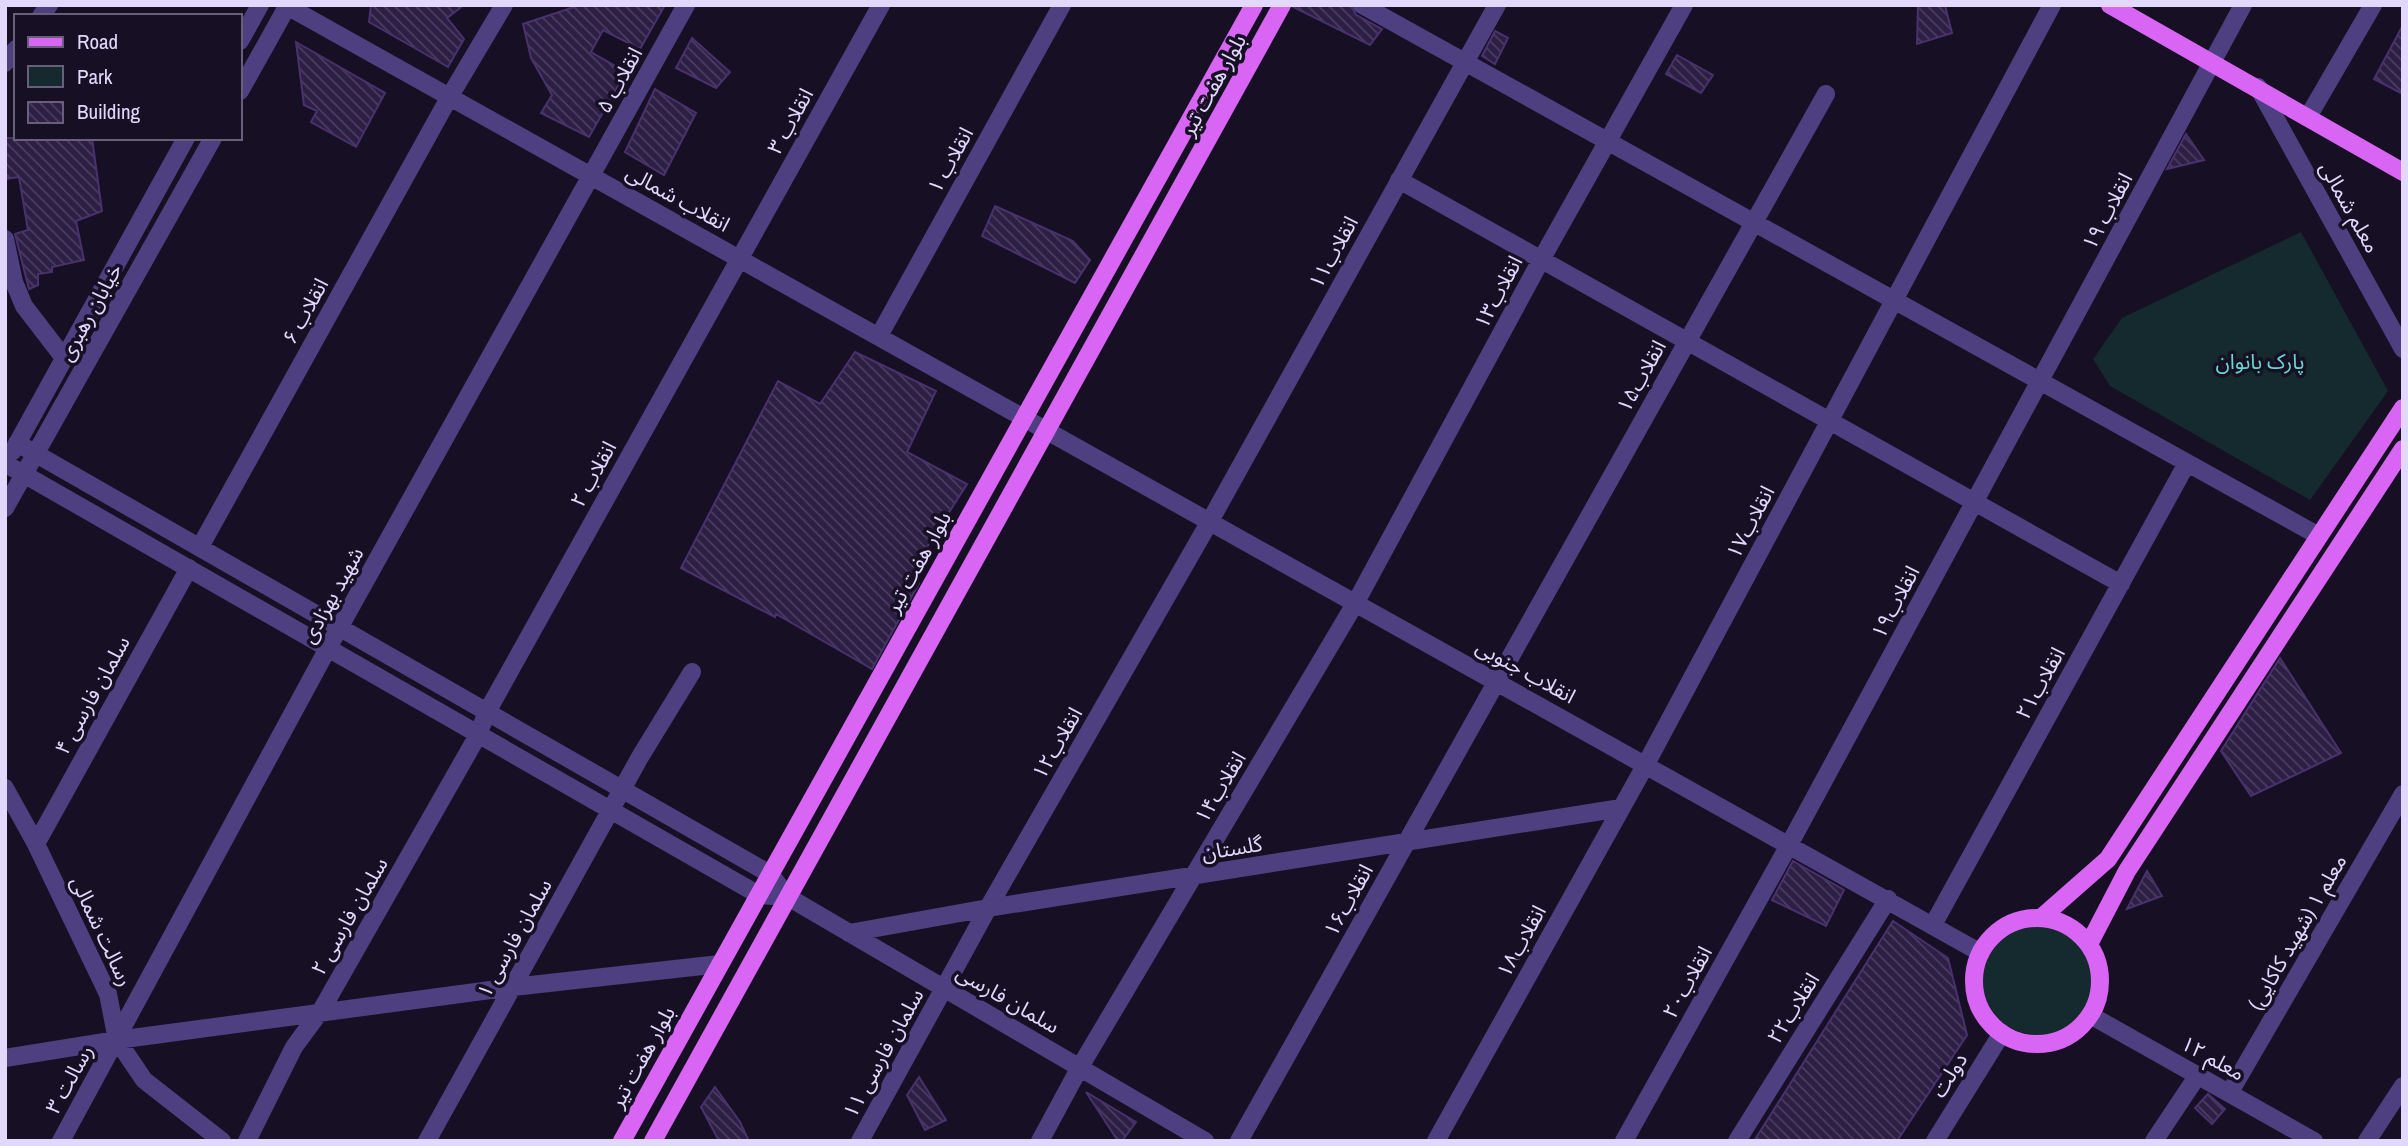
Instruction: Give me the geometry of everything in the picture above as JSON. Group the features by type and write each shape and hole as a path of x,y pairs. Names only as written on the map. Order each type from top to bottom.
{"main road":[{"name":"بلوار هفت تیر","path":"622,1141 1254,5"},
{"name":"بلوار هفت تیر","path":"653,1141 1282,5"},
{"name":"معلم شمالی","path":"2110,5 2403,172"},
{"path":"2042,917 2108,859 2403,408"},
{"path":"2089,944 2127,871 2403,449"},
{"path":"2042,917 2060,921 2076,930 2089,944 2097,961 2100,979 2098,998 2090,1015 2077,1030 2060,1040 2040,1044 2020,1042 2002,1033 1988,1021 1979,1006 1975,970 1981,953 1991,938 2006,926 2023,919 2042,917"}],"street":[{"path":"242,37 260,5"},
{"name":"انقلاب ۶","path":"200,547 450,96 504,5"},
{"name":"انقلاب ۵","path":"592,176 686,5"},
{"name":"انقلاب ۳","path":"740,258 881,5"},
{"name":"انقلاب ۱","path":"879,336 1062,5"},
{"path":"1362,5 2319,536"},
{"name":"انقلاب۱۱","path":"1210,521 1497,5"},
{"name":"انقلاب۱۳","path":"1356,602 1541,260 1684,5"},
{"name":"انقلاب۱۷","path":"1646,764 2052,5"},
{"name":"انقلاب ۱۹","path":"2040,381 2243,5"},
{"path":"2308,117 2374,5"},
{"path":"242,87 287,6"},
{"name":"انقلاب شمالی","path":"287,6 1048,430"},
{"name":"معلم شمالی","path":"2258,88 2403,349"},
{"name":"انقلاب۱۵","path":"1496,681 1826,93"},
{"name":"خیابان رهبری","path":"6,464 185,140"},
{"name":"خیابان رهبری","path":"5,508 212,140"},
{"name":"شهید بهزادی","path":"117,1040 328,648 592,176"},
{"path":"1399,180 2121,584"},
{"path":"5,239 14,282 24,306 64,358"},
{"name":"انقلاب ۲","path":"487,712 740,258"},
{"name":"انقلاب۱۹","path":"1789,845 2040,381"},
{"name":"انقلاب جنوبی","path":"1048,430 1981,953"},
{"path":"18,443 771,874 788,897"},
{"name":"انقلاب۲۱","path":"1933,925 2187,463"},
{"path":"6,464 759,895 788,897"},
{"name":"انقلاب۱۲","path":"944,988 1210,521"},
{"name":"سلمان فارسی ۴","path":"36,844 189,568"},
{"name":"انقلاب۱۴","path":"1040,1141 1080,1067 1356,602"},
{"name":"سلمان فارسی ۱","path":"428,1141 640,757 692,672"},
{"name":"انقلاب۱۶","path":"1239,1141 1496,681"},
{"name":"سلمان فارسی ۲","path":"247,1141 294,1047 318,1014 478,735 487,712"},
{"name":"انقلاب۱۸","path":"1436,1141 1646,764"},
{"name":"رسالت شمالی","path":"5,788 36,844 108,994 117,1040 144,1080 222,1141"},
{"name":"معلم ۱ (شهید کاکایی)","path":"2230,1093 2403,794"},
{"name":"گلستان","path":"849,933 988,908 1622,808"},
{"name":"انقلاب۲۰","path":"1624,1141 1789,845"},
{"name":"سلمان فارسی","path":"788,897 1205,1141"},
{"name":"انقلاب۲۲","path":"1737,1141 1888,899"},
{"path":"5,1058 117,1040 513,987 720,964"},
{"name":"سلمان فارسی ۱۱","path":"860,1141 944,988"},
{"name":"معلم ۱۲","path":"2090,1015 2314,1141"},
{"name":"دولت","path":"1935,1141 2002,1033"},
{"name":"رسالت ۳","path":"61,1141 117,1040"},
{"path":"2154,1141 2199,1075"},
{"path":"2367,1141 2403,1086"}],"green space":[{"name":"پارک بانوان","path":"2301,232 2388,391 2310,500 2110,386 2093,359 2122,318"},
{"path":"2038,925 2059,930 2077,941 2088,959 2093,980 2088,1001 2077,1019 2059,1030 2038,1035 2017,1030 1999,1019 1988,1001 1983,980 1988,959 1999,941 2017,930"}],"building":[{"path":"371,5 464,5 447,18 464,39 448,67 369,22"},
{"path":"580,5 665,5 640,49 603,30 591,52 626,72 589,137 541,113 552,95 531,58 523,24"},
{"path":"1293,5 1351,5 1356,15 1382,29 1370,45"},
{"path":"1918,5 1945,5 1952,33 1917,44"},
{"path":"2403,25 2403,94 2374,79"},
{"path":"1495,31 1508,38 1495,64 1482,56"},
{"path":"692,38 730,72 716,88 676,68"},
{"path":"296,42 385,93 356,147 311,122 317,111 304,105"},
{"path":"1677,55 1713,75 1701,93 1666,74"},
{"path":"655,89 696,113 664,175 625,152"},
{"path":"2186,134 2204,160 2167,169"},
{"path":"5,138 92,140 102,211 76,221 84,260 52,267 52,272 38,274 38,285 29,289 15,234 28,230 19,177 5,179"},
{"path":"995,206 1073,241 1090,260 1075,283 982,236"},
{"path":"855,352 936,391 907,452 967,484 920,558 927,563 915,578 919,583 872,669 776,614 775,617 681,568 778,381 820,404"},
{"path":"2280,658 2341,753 2251,796 2221,751"},
{"path":"1793,861 1844,890 1826,926 1772,900"},
{"path":"2147,871 2162,896 2127,909"},
{"path":"1893,921 1948,958 1967,1035 1897,1141 1754,1141"},
{"path":"919,1077 946,1120 925,1130 907,1095"},
{"path":"715,1087 740,1122 749,1141 719,1141 701,1107"},
{"path":"1086,1092 1136,1122 1122,1141 1118,1141"},
{"path":"2208,1094 2225,1109 2212,1124 2195,1108"}]}
